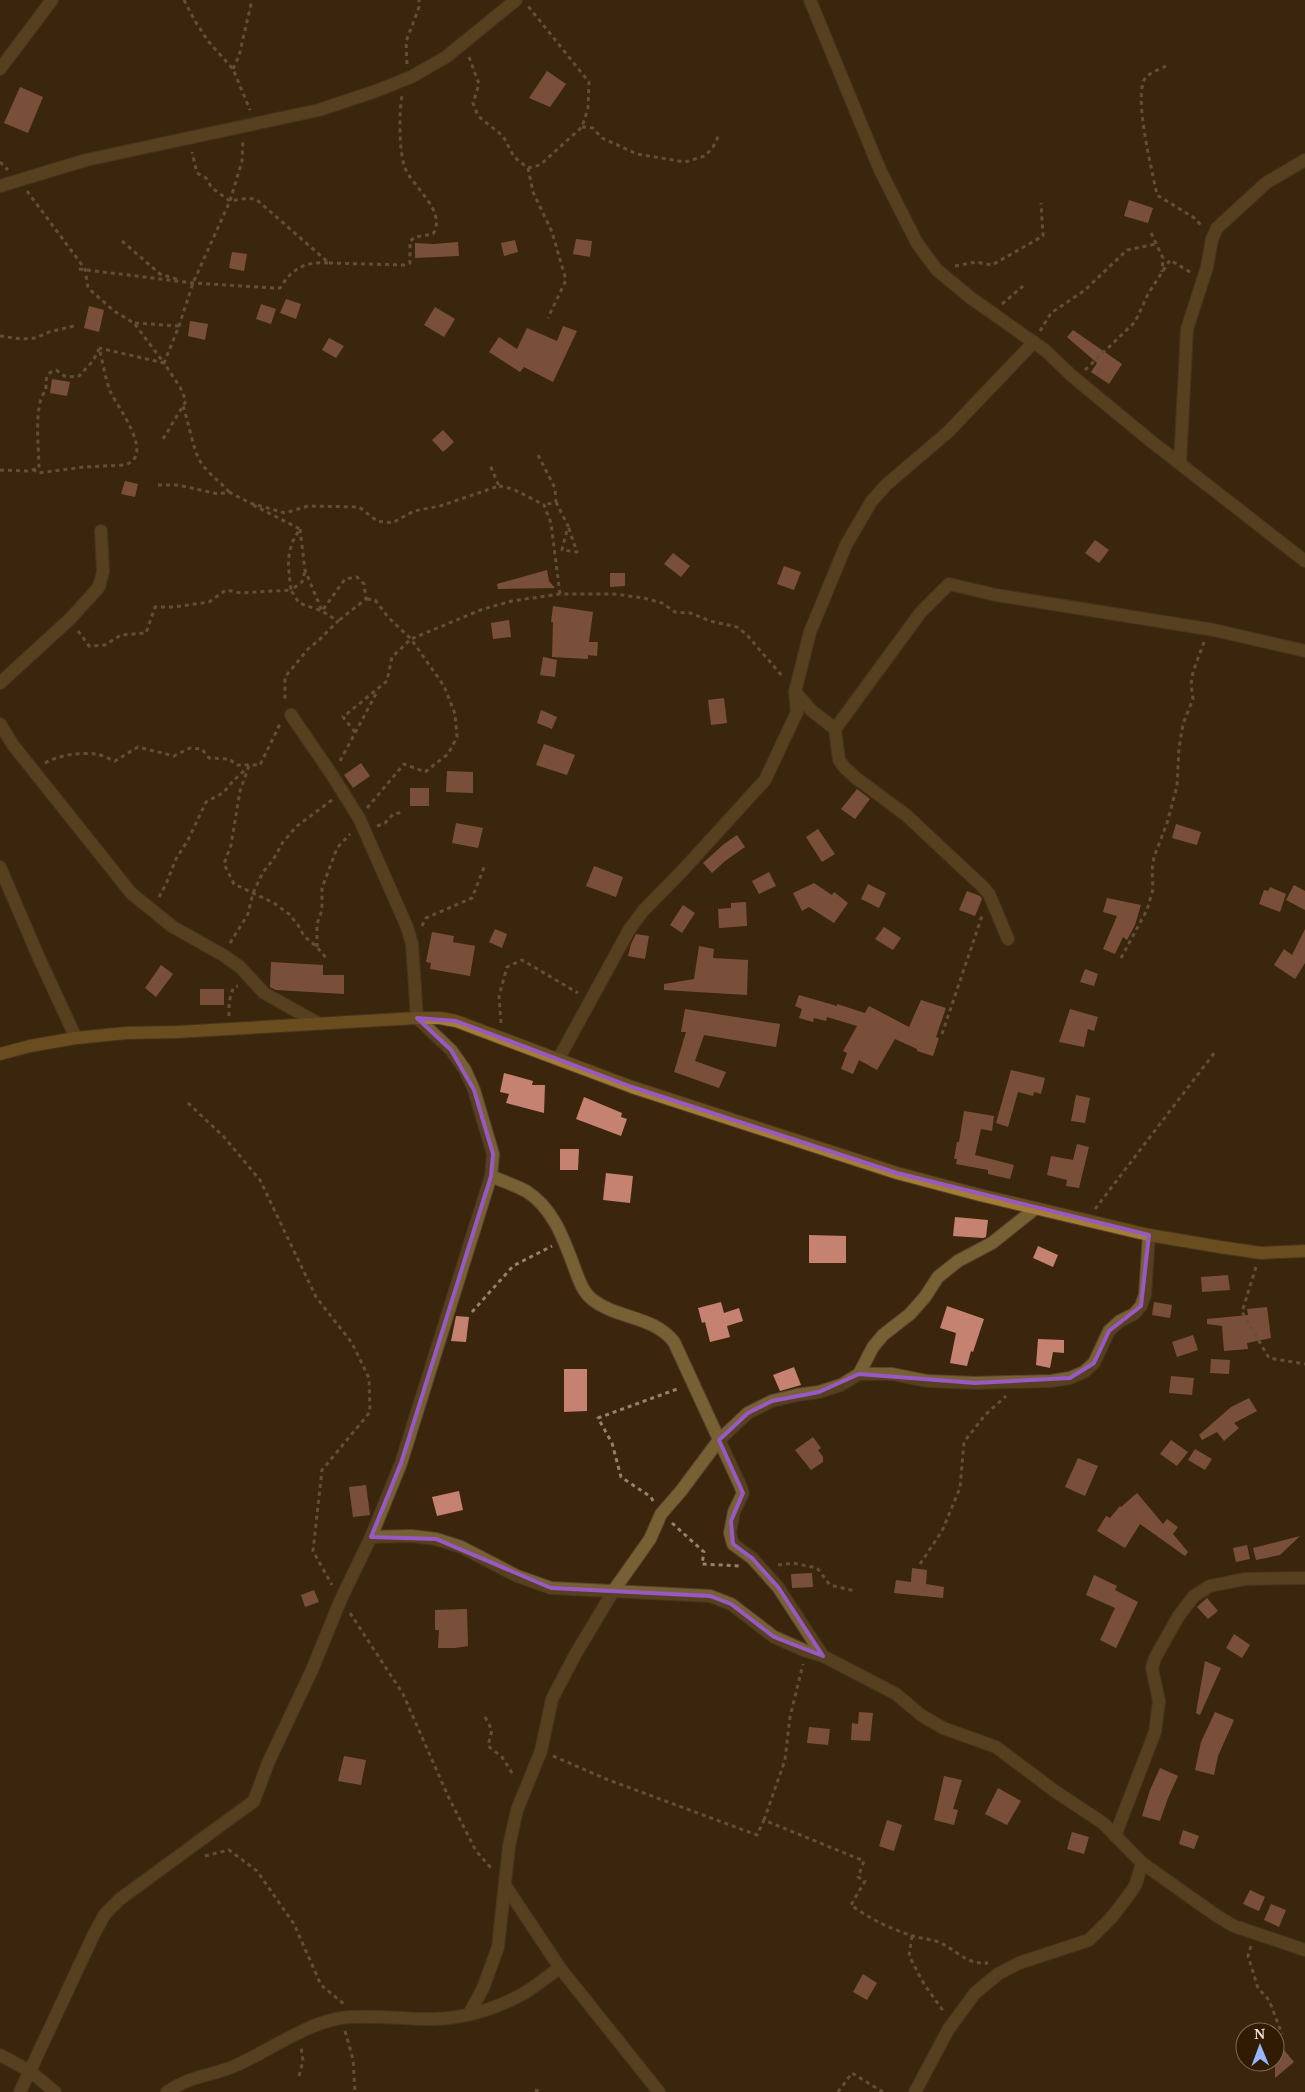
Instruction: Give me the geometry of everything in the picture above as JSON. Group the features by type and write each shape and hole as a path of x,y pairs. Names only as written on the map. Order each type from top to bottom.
{"street":[{"path":"0,69 52,0"},
{"path":"0,186 86,160 319,110 411,77 446,58 516,0"},
{"path":"810,0 880,170 917,243 938,270 971,298 1046,351 1072,376 1305,561"},
{"path":"1180,463 1187,329 1204,280 1212,239 1217,228 1266,183 1305,160"},
{"path":"559,1058 630,930 643,911 765,780 795,719 797,704 795,692 810,632 846,545 872,502 886,485 948,432 1034,342"},
{"path":"0,683 70,619 99,587 103,572 101,530"},
{"path":"835,729 921,612 949,584 996,595 1214,630 1305,651"},
{"path":"795,692 812,710 835,729 839,760 844,767 906,815 989,894 1008,939"},
{"path":"20,2092 105,1914 120,1899 254,1801 268,1763 308,1678 341,1599 371,1537 401,1462 491,1176 493,1154 465,1070 451,1050 417,1018 412,944 368,836 342,790 291,715"},
{"path":"0,724 13,745 131,893 173,927 223,955 253,980 264,993 318,1023"},
{"path":"0,867 76,1038"},
{"path":"0,1054 30,1046 76,1038 126,1033 228,1030 318,1023 440,1018 456,1021 559,1058 632,1087 897,1173 1148,1235 1261,1253 1305,1251"},
{"path":"491,1176 526,1191 542,1203 554,1220 564,1240 583,1288 593,1300 606,1307 655,1325 666,1332 674,1342 742,1493 731,1521 730,1534 733,1544 752,1558 786,1599 823,1656"},
{"path":"470,2014 483,1988 498,1947 509,1846 517,1810 540,1751 552,1699 559,1682 614,1590 650,1539 661,1514 681,1491 719,1440 748,1414 772,1401 797,1394 820,1392 841,1385 859,1374 873,1347 883,1335 910,1314 938,1278 958,1261 992,1243 1036,1208"},
{"path":"859,1374 892,1374 927,1381 975,1384 1052,1381 1070,1378 1084,1372 1094,1363 1109,1331 1120,1321 1134,1314 1141,1306 1144,1294 1148,1235"},
{"path":"371,1537 411,1536 436,1539 460,1547 535,1583 550,1588 710,1596 731,1604 774,1637 823,1656 896,1694 921,1715 942,1728 996,1747 1056,1792 1103,1823 1142,1863 1217,1916 1255,1933 1305,1950"},
{"path":"1115,1836 1155,1732 1159,1700 1152,1668 1155,1658 1178,1617 1194,1596 1210,1586 1245,1579 1305,1578"},
{"path":"915,2092 948,2030 974,1993 1006,1969 1034,1958 1083,1944 1093,1937 1131,1892 1136,1884 1142,1863"},
{"path":"505,1885 560,1968 659,2092"},
{"path":"167,2092 190,2078 235,2066 316,2026 347,2018 436,2019 470,2014 505,2003 521,1995 560,1968"},
{"path":"0,2055 30,2071 55,2092"}],"path":[{"path":"184,0 208,41 233,69 257,124"},
{"path":"233,69 239,56 252,0"},
{"path":"79,269 193,283 280,288 286,277 304,265 317,262 404,265 410,263 410,241 415,237 432,234 437,224 433,209 405,167 402,149 401,97 411,77 406,57 406,42 419,7 419,0"},
{"path":"522,0 589,82 588,108 582,127 540,165 528,168"},
{"path":"465,43 478,84 473,103 478,116 503,136 514,157 528,168 533,192 552,232 566,280 548,318"},
{"path":"1166,66 1146,78 1142,87 1140,108 1157,195 1196,219 1212,239"},
{"path":"164,363 193,283 230,201 242,161 244,126"},
{"path":"582,127 593,128 602,138 637,154 685,162 705,156 713,147 719,135"},
{"path":"177,140 188,145 197,173 206,178 212,188 230,201 249,198 257,200 329,263"},
{"path":"0,162 20,180 85,269 88,288 114,311 134,323 180,387 186,401 163,439"},
{"path":"938,270 976,262 992,265 1043,236 1041,203"},
{"path":"1151,233 1163,258 1162,273"},
{"path":"122,241 160,274 193,283"},
{"path":"1034,342 1051,312 1085,290 1127,250 1156,244"},
{"path":"1072,376 1088,368 1134,322 1148,294 1170,260 1204,280"},
{"path":"999,317 1002,304 1023,286"},
{"path":"134,323 179,326"},
{"path":"0,336 20,339 36,338 49,332 74,326"},
{"path":"99,348 164,363"},
{"path":"0,470 33,470 39,468 36,436 41,395 46,390 46,376 49,372 56,370 66,377 79,376 94,361 99,348"},
{"path":"33,470 38,473 84,467 124,465 130,463 136,456 137,440 111,393 99,348"},
{"path":"183,405 199,460 210,475 229,492 300,529"},
{"path":"538,455 555,488 556,502 568,526 577,552 562,550 568,526"},
{"path":"490,465 500,486"},
{"path":"158,485 178,484 218,494 229,492"},
{"path":"250,503 285,514 308,506 359,507 377,521 392,523 414,511 440,506 500,486 513,489 544,505 552,523 560,594"},
{"path":"544,505 556,502"},
{"path":"300,529 305,570 322,611"},
{"path":"300,529 291,542 287,564 291,590 299,604 322,611 338,621"},
{"path":"70,619 89,646 105,645 121,635 146,633 155,607 174,607 209,602 226,590 241,593 291,590 302,582 305,570"},
{"path":"322,611 345,579 353,576 357,577 364,584 366,599"},
{"path":"355,732 343,717 387,681 392,657 411,639 483,609 522,599 560,594 614,594 644,598 662,603 675,612 690,613 710,622 738,627 795,692"},
{"path":"34,769 53,758 86,754 96,754 115,761 138,747 174,756 190,748 202,749 209,758 229,759 237,765 249,766 260,764 282,719 291,715 285,703 285,677 308,649 338,621 366,599 375,600 388,617 411,639 444,686 455,714 457,737 448,754 426,772 404,764 359,818 347,837 337,848 322,888 322,910 317,924 317,947"},
{"path":"1121,958 1147,910 1153,889 1152,870 1154,857 1167,822 1177,786 1180,740 1193,699 1191,684 1193,672 1204,641 1214,630"},
{"path":"332,775 378,690"},
{"path":"249,766 240,791 231,845 224,864 234,884 289,914 304,936 327,959"},
{"path":"151,911 206,802 223,794 232,781 249,766"},
{"path":"223,955 248,914 253,893 263,872 297,826 323,808 342,790"},
{"path":"368,836 370,828 385,823 393,814 404,812"},
{"path":"412,944 426,918 472,898 485,865"},
{"path":"942,1034 989,894"},
{"path":"502,1038 499,996 507,967 522,960 590,1000"},
{"path":"228,1030 229,1002 233,988 253,980"},
{"path":"1087,1220 1215,1052"},
{"path":"188,1103 224,1137 260,1180 316,1297 352,1343 369,1378 370,1412 322,1470 313,1551 341,1599 403,1694 448,1796 476,1851 505,1885"},
{"path":"472,1312 513,1266 564,1240"},
{"path":"1261,1253 1242,1312 1269,1358 1305,1364"},
{"path":"920,1564 942,1531 960,1488 964,1442 985,1415 1021,1381"},
{"path":"692,1383 598,1418 612,1443 621,1476 651,1498 661,1514 704,1552 702,1564 760,1568 793,1563 817,1568 830,1585 855,1591"},
{"path":"540,1751 606,1780 757,1834 764,1820 785,1760 790,1717 806,1651"},
{"path":"485,1717 492,1730 488,1746 502,1757 514,1774 514,1782"},
{"path":"764,1820 864,1861 858,1877 865,1881 851,1905 859,1911 912,1936 937,1942 977,1964 996,1962 1006,1969"},
{"path":"198,1858 229,1850 257,1871 294,1924 321,1985 343,2002 347,2018 355,2092"},
{"path":"1255,1933 1248,1956 1258,1988 1269,2000 1277,2022"},
{"path":"912,1936 908,1956 924,1984 944,2011 948,2030"},
{"path":"299,2076 303,2061 300,2034"},
{"path":"838,2092 852,2073 883,2092"},
{"path":"535,2090 540,2092"}],"highlighted area":[{"path":"417,1018 456,1021 632,1087 897,1173 1149,1235 1141,1306 1109,1331 1094,1363 1070,1378 975,1383 859,1374 819,1392 772,1401 748,1413 719,1440 743,1493 731,1521 733,1544 752,1558 778,1587 823,1656 774,1637 731,1604 710,1596 551,1588 436,1539 371,1537 401,1463 491,1176 493,1154 474,1090 451,1050"}],"building":[{"path":"547,71 566,84 550,107 529,98"},
{"path":"20,87 43,97 28,133 4,123"},
{"path":"1129,200 1153,208 1148,223 1124,216"},
{"path":"576,239 592,241 590,257 573,254"},
{"path":"515,240 518,252 504,256 501,243"},
{"path":"458,242 459,256 415,258 415,243"},
{"path":"232,252 247,254 244,271 229,268"},
{"path":"286,299 301,304 296,319 280,313"},
{"path":"261,304 276,309 271,324 256,319"},
{"path":"89,306 104,310 99,332 84,328"},
{"path":"435,307 455,319 444,337 424,325"},
{"path":"190,321 208,324 205,340 188,336"},
{"path":"563,326 577,331 553,382 524,367 520,372 489,352 499,337 517,349 527,328 557,341"},
{"path":"1073,330 1122,364 1109,384 1091,372 1097,363 1067,337"},
{"path":"329,338 344,346 336,358 322,350"},
{"path":"52,379 70,382 67,396 50,393"},
{"path":"443,430 454,442 443,452 432,440"},
{"path":"125,481 138,484 135,497 121,494"},
{"path":"1095,540 1109,550 1099,563 1085,553"},
{"path":"673,553 690,566 681,577 664,564"},
{"path":"784,566 801,572 794,590 777,584"},
{"path":"547,570 549,581 555,588 498,589 497,584"},
{"path":"610,573 625,573 625,586 610,587"},
{"path":"553,606 593,612 589,642 598,642 597,656 588,655 588,659 552,657 553,622 551,622"},
{"path":"509,620 511,637 493,639 491,623"},
{"path":"543,657 557,660 555,677 540,675"},
{"path":"724,698 727,723 711,725 708,700"},
{"path":"541,710 557,717 552,729 537,723"},
{"path":"544,744 575,755 567,775 536,765"},
{"path":"361,763 370,776 353,788 344,775"},
{"path":"447,771 473,772 473,793 446,792"},
{"path":"410,788 429,788 429,806 410,806"},
{"path":"857,789 870,799 855,819 841,809"},
{"path":"456,823 483,828 478,848 452,843"},
{"path":"1176,824 1201,832 1197,845 1172,838"},
{"path":"818,829 835,854 822,862 806,837"},
{"path":"737,835 745,847 712,873 703,863"},
{"path":"594,866 623,877 616,897 586,886"},
{"path":"769,872 776,886 759,894 752,881"},
{"path":"814,883 832,895 834,892 848,903 834,923 809,907 802,911 793,893"},
{"path":"868,884 886,893 879,908 861,899"},
{"path":"1294,885 1305,891 1305,910 1286,900"},
{"path":"1270,887 1286,894 1280,912 1259,904 1264,890 1268,891"},
{"path":"967,891 980,896 982,899 975,916 959,910"},
{"path":"1107,898 1141,905 1135,925 1127,940 1123,937 1115,954 1103,949 1117,916 1103,912"},
{"path":"746,902 747,926 719,928 718,909 731,908 731,903"},
{"path":"683,905 695,913 682,933 670,925"},
{"path":"884,927 901,938 893,950 875,939"},
{"path":"495,929 507,934 502,948 489,942"},
{"path":"1305,929 1305,963 1295,979 1274,965 1284,949 1292,955"},
{"path":"432,932 454,936 453,942 475,946 470,976 430,969 431,963 426,962"},
{"path":"636,934 649,936 645,959 628,956"},
{"path":"699,946 714,949 713,958 748,960 747,995 664,990 664,984 694,979"},
{"path":"271,962 323,965 323,975 344,975 344,994 276,990 270,987"},
{"path":"161,965 173,974 156,997 145,988"},
{"path":"1085,969 1098,974 1094,986 1080,982"},
{"path":"200,989 224,989 224,1005 200,1005"},
{"path":"799,995 865,1013 869,1006 909,1027 921,1000 946,1008 936,1037 939,1038 933,1056 917,1051 917,1049 895,1039 877,1070 859,1060 853,1074 841,1069 847,1053 843,1051 857,1026 827,1017 826,1021 814,1018 813,1022 799,1018 802,1009 795,1006"},
{"path":"685,1009 780,1024 776,1047 704,1035 695,1061 726,1072 719,1088 674,1072 686,1032 681,1032"},
{"path":"1070,1009 1098,1017 1094,1031 1088,1029 1084,1047 1059,1042"},
{"path":"1011,1070 1045,1078 1041,1094 1034,1092 1033,1096 1018,1092 1008,1127 996,1123"},
{"path":"504,1073 533,1081 532,1085 545,1085 544,1113 506,1103 509,1094 500,1092"},
{"path":"1076,1095 1090,1098 1085,1123 1071,1121"},
{"path":"584,1097 622,1113 621,1117 627,1119 621,1136 576,1119"},
{"path":"964,1111 994,1116 992,1131 981,1129 975,1155 1014,1165 1010,1179 988,1174 988,1170 956,1164 957,1159 954,1159"},
{"path":"1077,1144 1089,1147 1079,1188 1066,1186 1067,1180 1047,1175 1051,1156 1073,1160"},
{"path":"560,1149 579,1149 578,1170 560,1170"},
{"path":"606,1173 633,1176 630,1203 603,1200"},
{"path":"955,1217 988,1220 986,1237 953,1236"},
{"path":"809,1235 846,1236 846,1263 809,1263"},
{"path":"1038,1246 1058,1255 1053,1267 1033,1258"},
{"path":"1228,1275 1230,1290 1202,1292 1201,1277"},
{"path":"721,1302 724,1313 739,1308 743,1321 727,1326 730,1337 710,1342 705,1322 702,1323 698,1308"},
{"path":"1154,1302 1172,1305 1170,1318 1152,1315"},
{"path":"947,1306 984,1319 967,1366 950,1363 956,1333 940,1328"},
{"path":"1267,1307 1271,1338 1247,1343 1248,1349 1224,1351 1222,1326 1207,1324 1207,1319 1248,1315 1247,1309"},
{"path":"456,1316 469,1317 466,1342 451,1341"},
{"path":"1193,1335 1198,1350 1177,1357 1172,1342"},
{"path":"1038,1339 1064,1340 1064,1353 1053,1352 1050,1368 1036,1365"},
{"path":"1211,1359 1230,1360 1229,1374 1210,1373"},
{"path":"794,1367 801,1385 780,1391 773,1375"},
{"path":"564,1369 587,1369 587,1411 564,1412"},
{"path":"1171,1376 1194,1378 1192,1395 1169,1393"},
{"path":"1249,1398 1257,1411 1234,1423 1239,1428 1224,1441 1217,1432 1202,1440 1199,1435 1231,1407"},
{"path":"813,1437 821,1448 818,1450 823,1457 823,1462 811,1470 795,1450"},
{"path":"1171,1440 1188,1452 1177,1466 1160,1454"},
{"path":"1195,1449 1212,1459 1205,1470 1188,1460"},
{"path":"1078,1458 1098,1466 1085,1496 1065,1487"},
{"path":"366,1485 370,1515 353,1517 349,1487"},
{"path":"459,1491 463,1510 437,1516 432,1497"},
{"path":"1137,1493 1163,1524 1167,1519 1178,1527 1173,1534 1188,1552 1185,1556 1140,1524 1125,1548 1097,1531 1106,1516 1110,1518 1120,1506"},
{"path":"1300,1536 1280,1555 1256,1560 1253,1548"},
{"path":"1247,1545 1250,1559 1236,1562 1233,1548"},
{"path":"912,1568 927,1570 926,1584 944,1587 943,1598 894,1593 896,1580 911,1582"},
{"path":"812,1573 813,1587 792,1588 791,1574"},
{"path":"1094,1575 1117,1586 1115,1590 1138,1602 1116,1648 1100,1640 1115,1608 1086,1595"},
{"path":"314,1590 319,1602 305,1607 301,1595"},
{"path":"1207,1598 1218,1611 1208,1619 1197,1607"},
{"path":"467,1609 468,1646 438,1648 439,1630 435,1630 435,1610"},
{"path":"1234,1634 1250,1645 1242,1658 1226,1648"},
{"path":"1205,1661 1221,1668 1200,1715 1196,1713"},
{"path":"859,1712 873,1713 870,1741 851,1740 852,1723 858,1724"},
{"path":"1215,1712 1234,1720 1218,1756 1214,1775 1195,1770 1201,1742"},
{"path":"809,1727 830,1729 828,1745 807,1743"},
{"path":"344,1756 366,1760 361,1785 338,1781"},
{"path":"1160,1768 1178,1776 1160,1821 1142,1816 1150,1790"},
{"path":"944,1776 962,1780 953,1809 958,1810 954,1825 934,1820"},
{"path":"998,1788 1021,1801 1007,1825 985,1814"},
{"path":"887,1820 902,1825 894,1851 879,1846"},
{"path":"1183,1830 1199,1836 1194,1849 1179,1844"},
{"path":"1072,1832 1089,1837 1084,1854 1067,1849"},
{"path":"1250,1890 1265,1897 1259,1911 1243,1904"},
{"path":"1271,1904 1286,1910 1279,1927 1264,1920"},
{"path":"863,1974 877,1983 867,2000 853,1992"},
{"path":"1285,2051 1294,2062 1285,2070"},
{"path":"1275,2072 1282,2072 1275,2078"}]}
